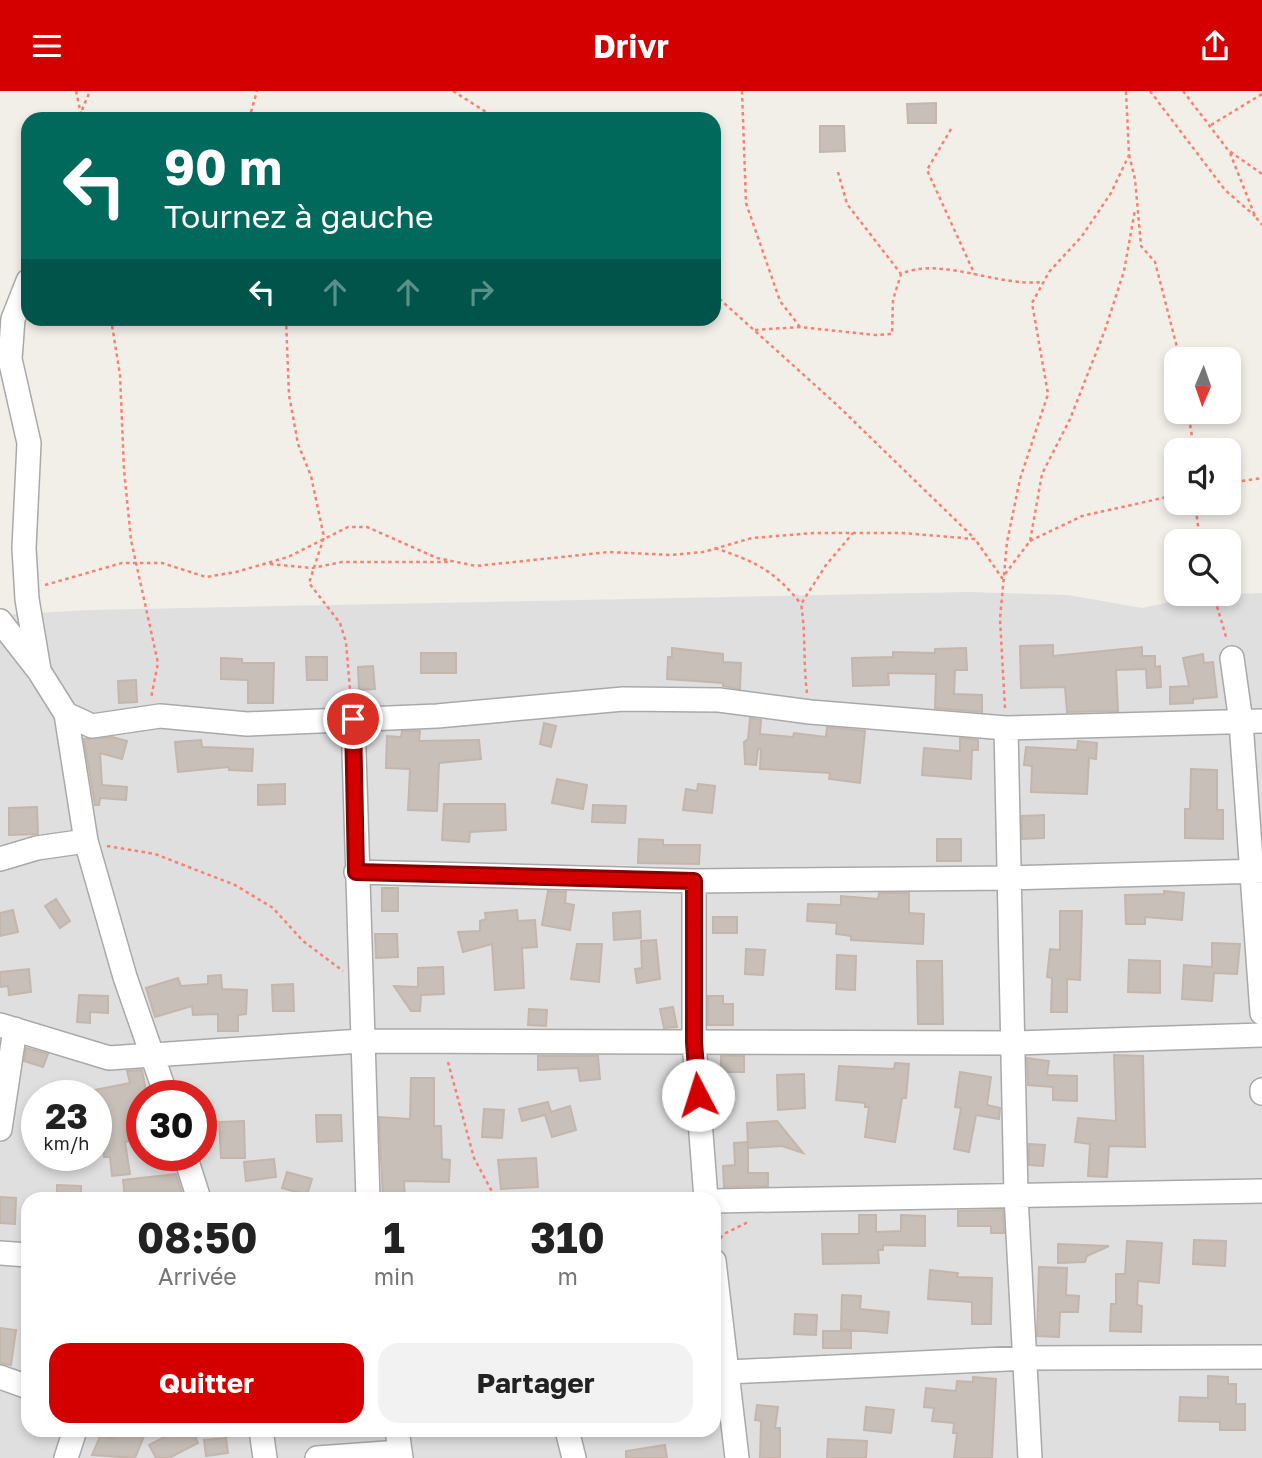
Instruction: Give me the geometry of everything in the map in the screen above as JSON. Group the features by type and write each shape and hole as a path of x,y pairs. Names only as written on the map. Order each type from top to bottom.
{"street":[{"path":"21,299 13,319 10,359 29,443 24,548 39,671"},
{"path":"0,621 39,671 66,713 86,841 125,977 161,1080"},
{"path":"0,651 23,653"},
{"path":"1232,658 1251,722 1262,1013"},
{"path":"66,713 92,726 160,716 247,724 437,716 623,699 719,700 810,712 1006,728 1251,722"},
{"path":"353,719 359,983 368,1192"},
{"path":"1006,728 1015,1043 1016,1196 1030,1458"},
{"path":"0,859 37,848 86,841"},
{"path":"356,872 694,881 1011,878 1257,871"},
{"path":"694,881 694,1042 705,1192"},
{"path":"0,1129 8,1027 109,1058 361,1041 1015,1043 1262,1035"},
{"path":"190,1171 197,1192"},
{"path":"721,1201 1262,1191"},
{"path":"0,1253 21,1254"},
{"path":"721,1316 737,1458"},
{"path":"728,1372 1026,1358 1262,1357"},
{"path":"0,1377 21,1384"},
{"path":"66,1458 73,1437"},
{"path":"262,1437 265,1458"},
{"path":"569,1437 575,1458"},
{"path":"317,1458 400,1446"}],"path":[{"path":"76,91 82,111"},
{"path":"82,111 90,91"},
{"path":"251,112 257,91"},
{"path":"453,91 486,112"},
{"path":"742,91 746,203 780,301 800,327"},
{"path":"1126,91 1129,155 1135,179 1135,210 1141,246 1155,262 1177,347"},
{"path":"1150,91 1225,190 1262,225"},
{"path":"1183,91 1228,150 1255,216"},
{"path":"1210,126 1262,94"},
{"path":"951,129 927,170 975,275"},
{"path":"1228,150 1262,174"},
{"path":"1006,728 1000,619 1002,578 1020,479 1048,394 1032,303 1042,282 1082,236 1111,193 1129,155"},
{"path":"838,172 846,204 901,274"},
{"path":"1002,578 1030,541 1042,474 1070,419 1105,330 1124,271 1135,210"},
{"path":"755,330 800,327 876,335 892,334 893,300 901,274 912,269 940,269 1019,284 1042,282"},
{"path":"721,300 975,539 1002,578"},
{"path":"112,326 120,375 124,470 131,540 158,663 149,696 160,716"},
{"path":"286,326 289,395 298,444 311,476 324,537 312,568 310,583 340,623 346,642 353,719"},
{"path":"1241,481 1262,478"},
{"path":"1030,541 1082,516 1164,498"},
{"path":"27,589 122,563 162,563 206,577 288,557 348,527 367,527 437,558 477,566 609,552 671,555 715,548 752,538 902,533 975,539"},
{"path":"801,604 826,565 853,533"},
{"path":"715,548 756,562 782,580 801,604 807,645 804,671 810,712"},
{"path":"265,564 312,568 342,562 458,562"},
{"path":"1217,606 1232,658"},
{"path":"86,841 155,853 235,885 273,908 303,941 359,983"},
{"path":"444,1041 452,1087 474,1158 492,1192"},
{"path":"721,1238 751,1220"}],"shaded area":[{"path":"968,592 1068,595 1142,608 1164,603 1164,606 1241,606 1241,594 1262,593 1262,1458 0,1458 0,615 89,610"}],"building":[{"path":"936,103 936,123 908,123 907,104"},
{"path":"820,126 844,126 845,151 820,152"},
{"path":"1053,645 1053,656 1142,647 1142,656 1155,656 1155,667 1160,666 1161,687 1147,688 1146,669 1116,670 1118,711 1067,712 1065,687 1021,688 1020,646"},
{"path":"672,648 723,654 723,662 741,663 740,689 723,686 723,683 667,679 668,657 672,657"},
{"path":"966,648 967,670 955,670 954,694 982,695 982,712 935,708 936,674 888,673 889,685 853,686 852,658 893,657 893,652 935,653 935,649"},
{"path":"421,653 456,653 456,673 421,673"},
{"path":"1203,654 1204,663 1213,662 1217,697 1193,699 1193,703 1170,704 1170,687 1189,686 1183,658"},
{"path":"306,657 327,657 327,680 307,680"},
{"path":"221,658 242,659 242,663 274,663 273,703 248,703 248,680 221,679"},
{"path":"373,666 375,689 359,690 358,667"},
{"path":"136,680 137,702 119,703 118,681"},
{"path":"750,718 761,720 760,734 793,737 794,733 826,737 827,727 865,731 860,783 829,779 830,773 760,769 761,749 758,749 756,765 745,764 744,742 748,739"},
{"path":"544,723 556,726 551,747 540,744"},
{"path":"402,731 420,731 419,741 479,740 481,759 439,763 437,811 408,810 410,769 386,768 387,736 401,737"},
{"path":"112,737 127,741 122,759 100,753 102,785 127,787 126,800 100,798 99,805 95,805 84,739"},
{"path":"960,738 978,740 978,750 972,750 971,779 922,775 924,748 960,751"},
{"path":"201,740 202,747 253,749 252,771 229,770 229,767 178,772 175,742"},
{"path":"1078,741 1097,743 1096,759 1089,758 1087,794 1031,792 1032,766 1024,765 1026,747 1077,750"},
{"path":"1191,769 1217,770 1217,810 1223,810 1223,839 1185,838 1185,809 1190,809"},
{"path":"557,779 587,785 583,809 552,803"},
{"path":"285,784 285,804 258,805 258,785"},
{"path":"698,784 715,786 712,813 683,810 686,789 697,791"},
{"path":"444,804 505,804 506,830 470,832 469,842 442,840"},
{"path":"593,805 626,806 625,823 592,822"},
{"path":"37,807 38,834 9,835 9,808"},
{"path":"1044,815 1044,838 1022,839 1022,816"},
{"path":"639,839 663,840 663,845 700,845 699,864 638,863"},
{"path":"937,839 961,839 961,861 937,861"},
{"path":"382,888 398,888 398,911 382,911"},
{"path":"548,891 566,892 565,903 574,905 570,930 542,925"},
{"path":"1164,891 1184,893 1182,920 1145,917 1145,924 1126,924 1125,895 1164,894"},
{"path":"879,893 909,893 909,913 924,914 923,944 851,940 851,936 836,934 837,923 807,921 808,904 841,905 841,896 878,899"},
{"path":"56,899 70,921 60,928 45,906"},
{"path":"13,910 18,932 0,936 0,913"},
{"path":"517,910 518,921 535,920 537,947 522,948 524,988 495,990 492,944 463,952 458,932 480,931 480,921 486,919 485,913"},
{"path":"640,911 641,938 614,940 613,913"},
{"path":"1060,911 1082,911 1080,980 1067,979 1067,1012 1051,1012 1052,978 1047,977 1050,949 1060,950"},
{"path":"713,917 737,917 737,933 713,933"},
{"path":"375,934 397,934 398,957 376,958"},
{"path":"656,940 660,979 637,983 635,969 642,968 641,941"},
{"path":"1212,943 1240,944 1237,974 1214,973 1212,1001 1182,999 1184,965 1212,967"},
{"path":"577,944 602,944 599,982 571,979"},
{"path":"746,949 765,950 763,975 745,974"},
{"path":"837,955 856,956 855,990 836,989"},
{"path":"1129,960 1160,961 1160,993 1128,992"},
{"path":"917,961 942,961 943,1024 918,1024"},
{"path":"443,967 444,994 421,995 420,1011 411,1011 394,986 418,987 418,968"},
{"path":"29,969 31,992 9,995 8,986 0,987 0,972"},
{"path":"221,975 222,989 247,990 246,1014 238,1015 238,1031 218,1031 218,1014 193,1015 192,1006 155,1017 146,988 178,978 181,986 208,984 208,976"},
{"path":"293,984 294,1011 273,1011 272,985"},
{"path":"79,995 108,996 108,1013 90,1012 90,1023 77,1022"},
{"path":"708,996 723,996 723,1004 733,1004 733,1025 708,1025"},
{"path":"673,1007 677,1027 664,1028 660,1009"},
{"path":"529,1009 547,1010 546,1026 528,1025"},
{"path":"26,1048 48,1054 43,1067 24,1061"},
{"path":"1114,1055 1143,1056 1145,1147 1109,1146 1107,1177 1088,1176 1090,1144 1075,1142 1078,1118 1116,1121"},
{"path":"538,1056 598,1056 600,1079 580,1081 578,1068 538,1070"},
{"path":"721,1056 744,1056 744,1072 721,1072"},
{"path":"1027,1058 1049,1061 1047,1075 1077,1076 1077,1101 1053,1100 1053,1087 1028,1085"},
{"path":"895,1063 909,1064 906,1098 902,1098 895,1142 865,1137 869,1107 865,1107 865,1103 836,1100 839,1066 894,1069"},
{"path":"142,1070 144,1080 129,1080 127,1071"},
{"path":"960,1072 991,1077 987,1105 1000,1108 999,1119 976,1115 969,1152 954,1149 961,1108 955,1107"},
{"path":"804,1074 805,1108 778,1110 777,1075"},
{"path":"411,1078 434,1078 434,1126 441,1126 442,1159 450,1160 449,1182 404,1181 405,1192 383,1192 379,1117 410,1119"},
{"path":"126,1084 126,1171 130,1171 130,1174 112,1176 111,1171 112,1086"},
{"path":"548,1102 551,1112 570,1106 576,1130 552,1137 545,1115 522,1121 519,1109"},
{"path":"484,1109 504,1110 502,1138 482,1137"},
{"path":"316,1115 341,1115 342,1141 317,1142"},
{"path":"244,1121 245,1158 221,1158 219,1122"},
{"path":"777,1121 803,1153 782,1146 748,1148 747,1123"},
{"path":"748,1142 748,1173 768,1173 768,1186 724,1187 723,1166 735,1165 734,1143"},
{"path":"1029,1144 1045,1145 1043,1166 1029,1165"},
{"path":"536,1158 538,1187 501,1189 498,1160"},
{"path":"274,1159 276,1177 246,1181 244,1162"},
{"path":"287,1172 312,1179 308,1192 282,1188"},
{"path":"176,1174 182,1192 124,1192 123,1180"},
{"path":"57,1185 81,1186 81,1192 57,1192"},
{"path":"0,1197 16,1198 15,1224 0,1223"},
{"path":"1003,1210 1004,1233 991,1233 991,1226 958,1226 958,1211"},
{"path":"859,1215 876,1215 876,1232 901,1231 901,1215 925,1216 925,1246 883,1245 883,1250 878,1250 879,1263 823,1264 822,1234 859,1234"},
{"path":"1194,1240 1226,1241 1225,1266 1193,1264"},
{"path":"1127,1241 1162,1243 1159,1283 1138,1281 1137,1305 1142,1306 1141,1332 1110,1331 1111,1304 1116,1304 1116,1274 1125,1274"},
{"path":"1058,1244 1109,1246 1087,1256 1085,1262 1058,1263"},
{"path":"1039,1267 1067,1268 1066,1295 1079,1296 1078,1312 1060,1312 1059,1337 1037,1336"},
{"path":"930,1270 958,1273 957,1277 992,1278 991,1324 972,1324 972,1302 928,1299"},
{"path":"842,1295 861,1296 860,1309 889,1312 887,1333 841,1329"},
{"path":"795,1314 817,1315 816,1335 794,1334"},
{"path":"0,1328 16,1330 11,1365 0,1363"},
{"path":"823,1331 851,1331 851,1348 823,1348"},
{"path":"1208,1376 1228,1377 1228,1384 1236,1384 1236,1404 1245,1404 1245,1430 1220,1430 1220,1422 1179,1421 1180,1397 1208,1398"},
{"path":"973,1377 996,1379 992,1458 954,1458 957,1433 953,1433 954,1423 932,1421 934,1408 924,1407 926,1388 956,1391 957,1381 973,1382"},
{"path":"757,1405 778,1407 775,1428 780,1428 780,1458 760,1458 761,1421 755,1420"},
{"path":"866,1407 894,1410 891,1433 864,1430"},
{"path":"100,1437 144,1437 135,1458 92,1455"},
{"path":"164,1437 196,1437 198,1443 169,1458 156,1458 149,1445"},
{"path":"226,1438 228,1453 206,1456 204,1440"},
{"path":"828,1439 867,1441 866,1458 827,1458"},
{"path":"665,1445 667,1458 626,1458 626,1451"}],"route":[{"path":"353,719 356,872 694,881 694,1042 698,1095"}]}
